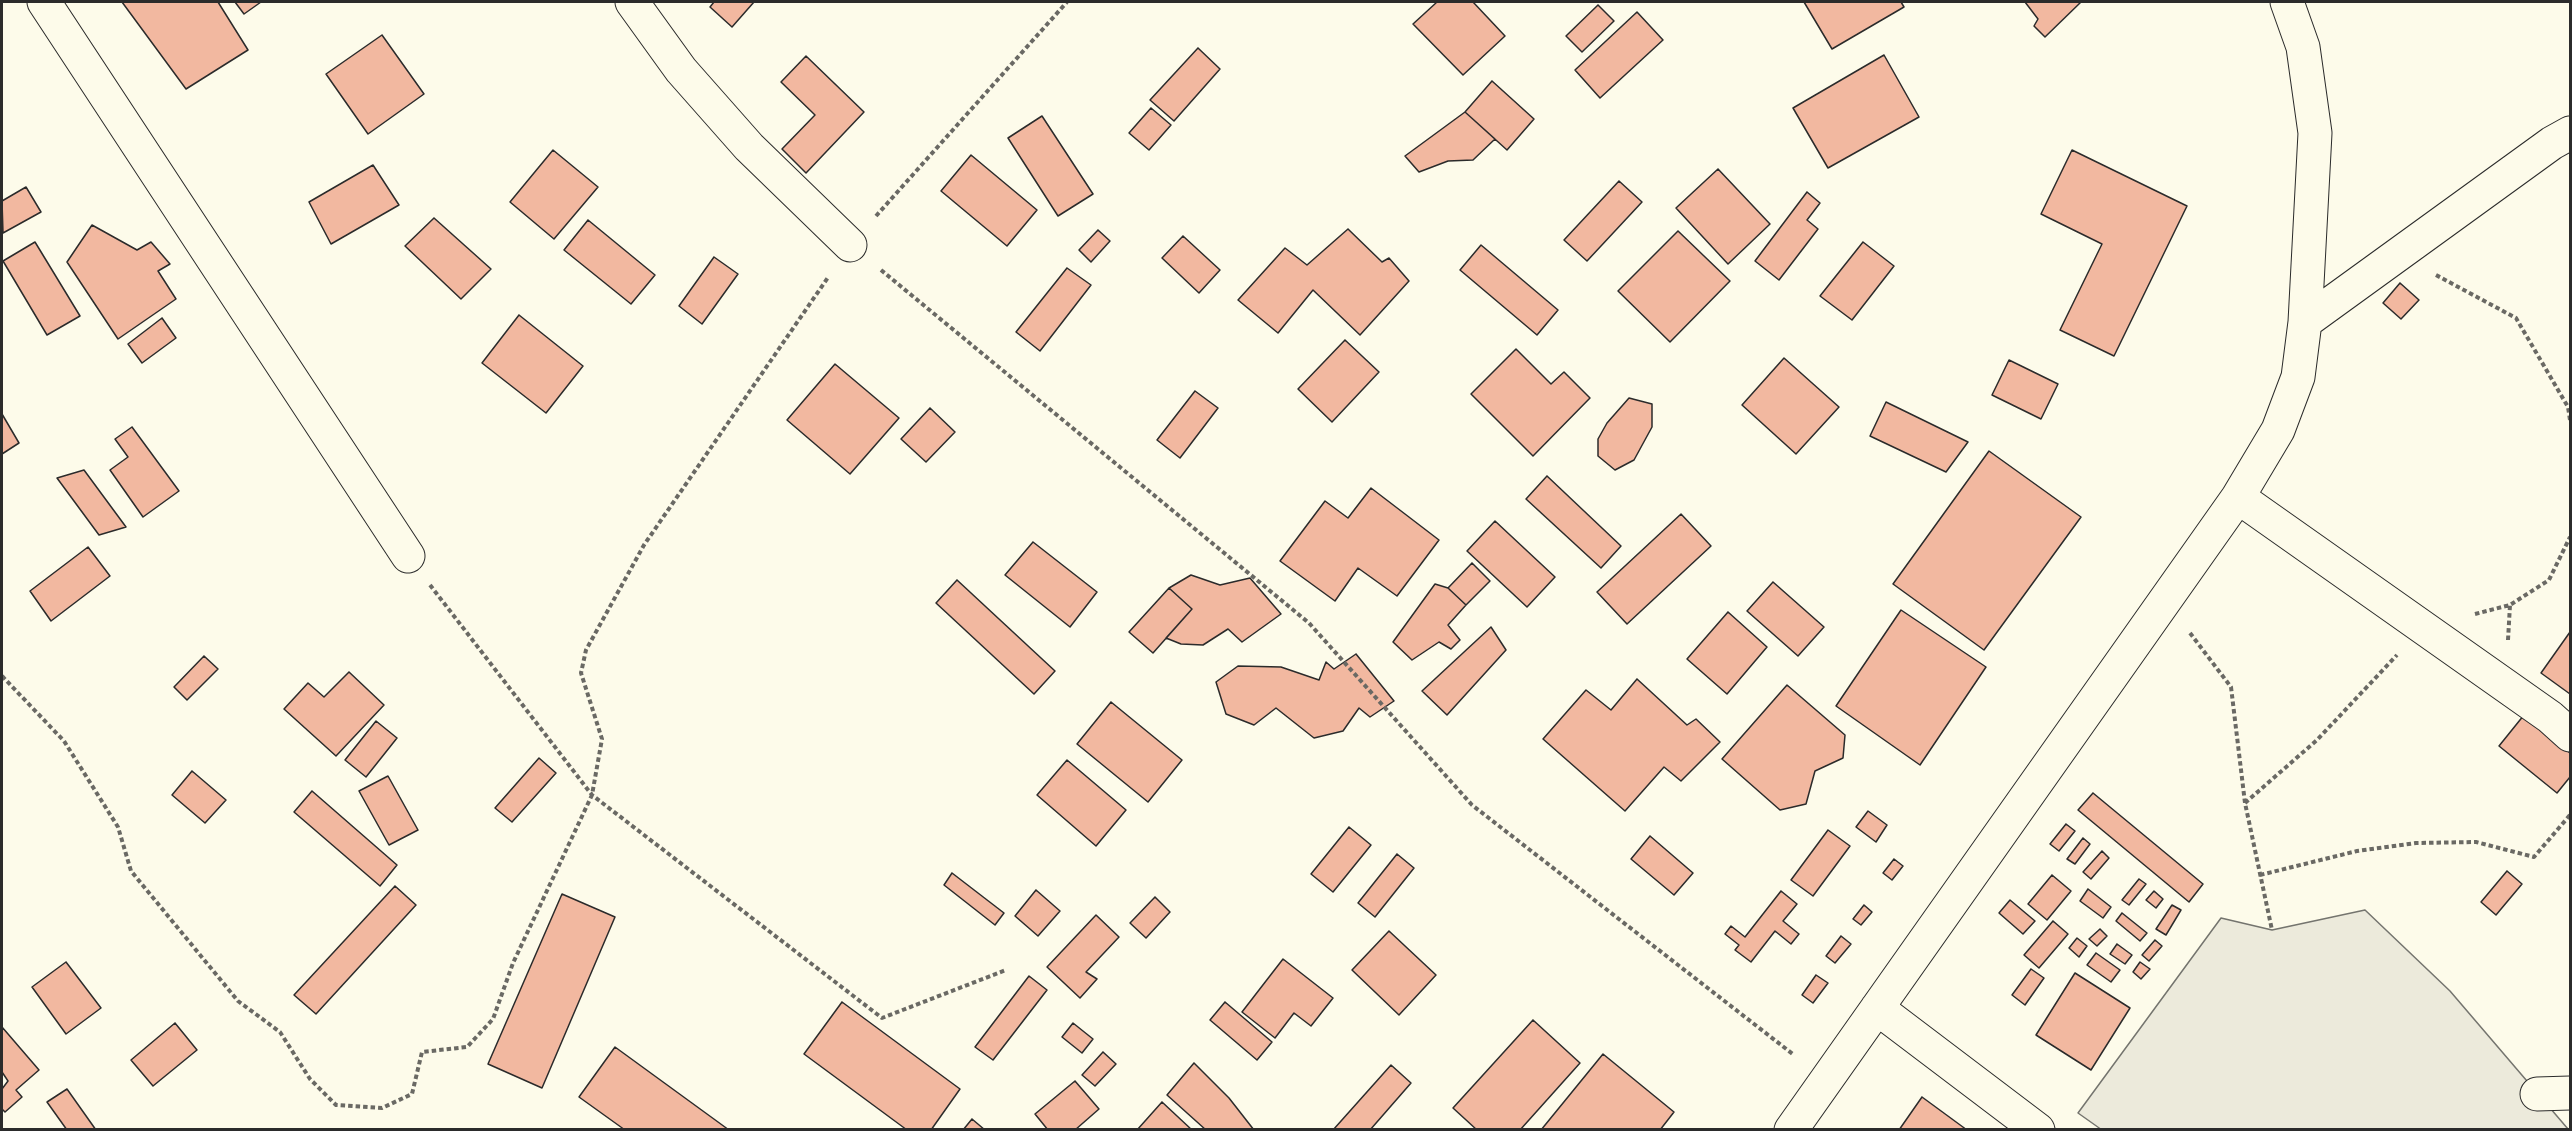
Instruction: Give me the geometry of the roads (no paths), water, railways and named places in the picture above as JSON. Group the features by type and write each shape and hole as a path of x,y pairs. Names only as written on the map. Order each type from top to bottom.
{"street":[{"path":"44,2 408,556"},
{"path":"632,2 681,70 749,147 850,245"},
{"path":"1791,1130 2238,497 2277,430 2298,377 2305,322 2315,133 2303,47 2287,2"},
{"path":"2305,322 2552,143 2571,133"},
{"path":"2238,497 2550,717 2571,735"},
{"path":"1878,1008 2038,1130"},
{"path":"2537,1094 2571,1093"}]}
